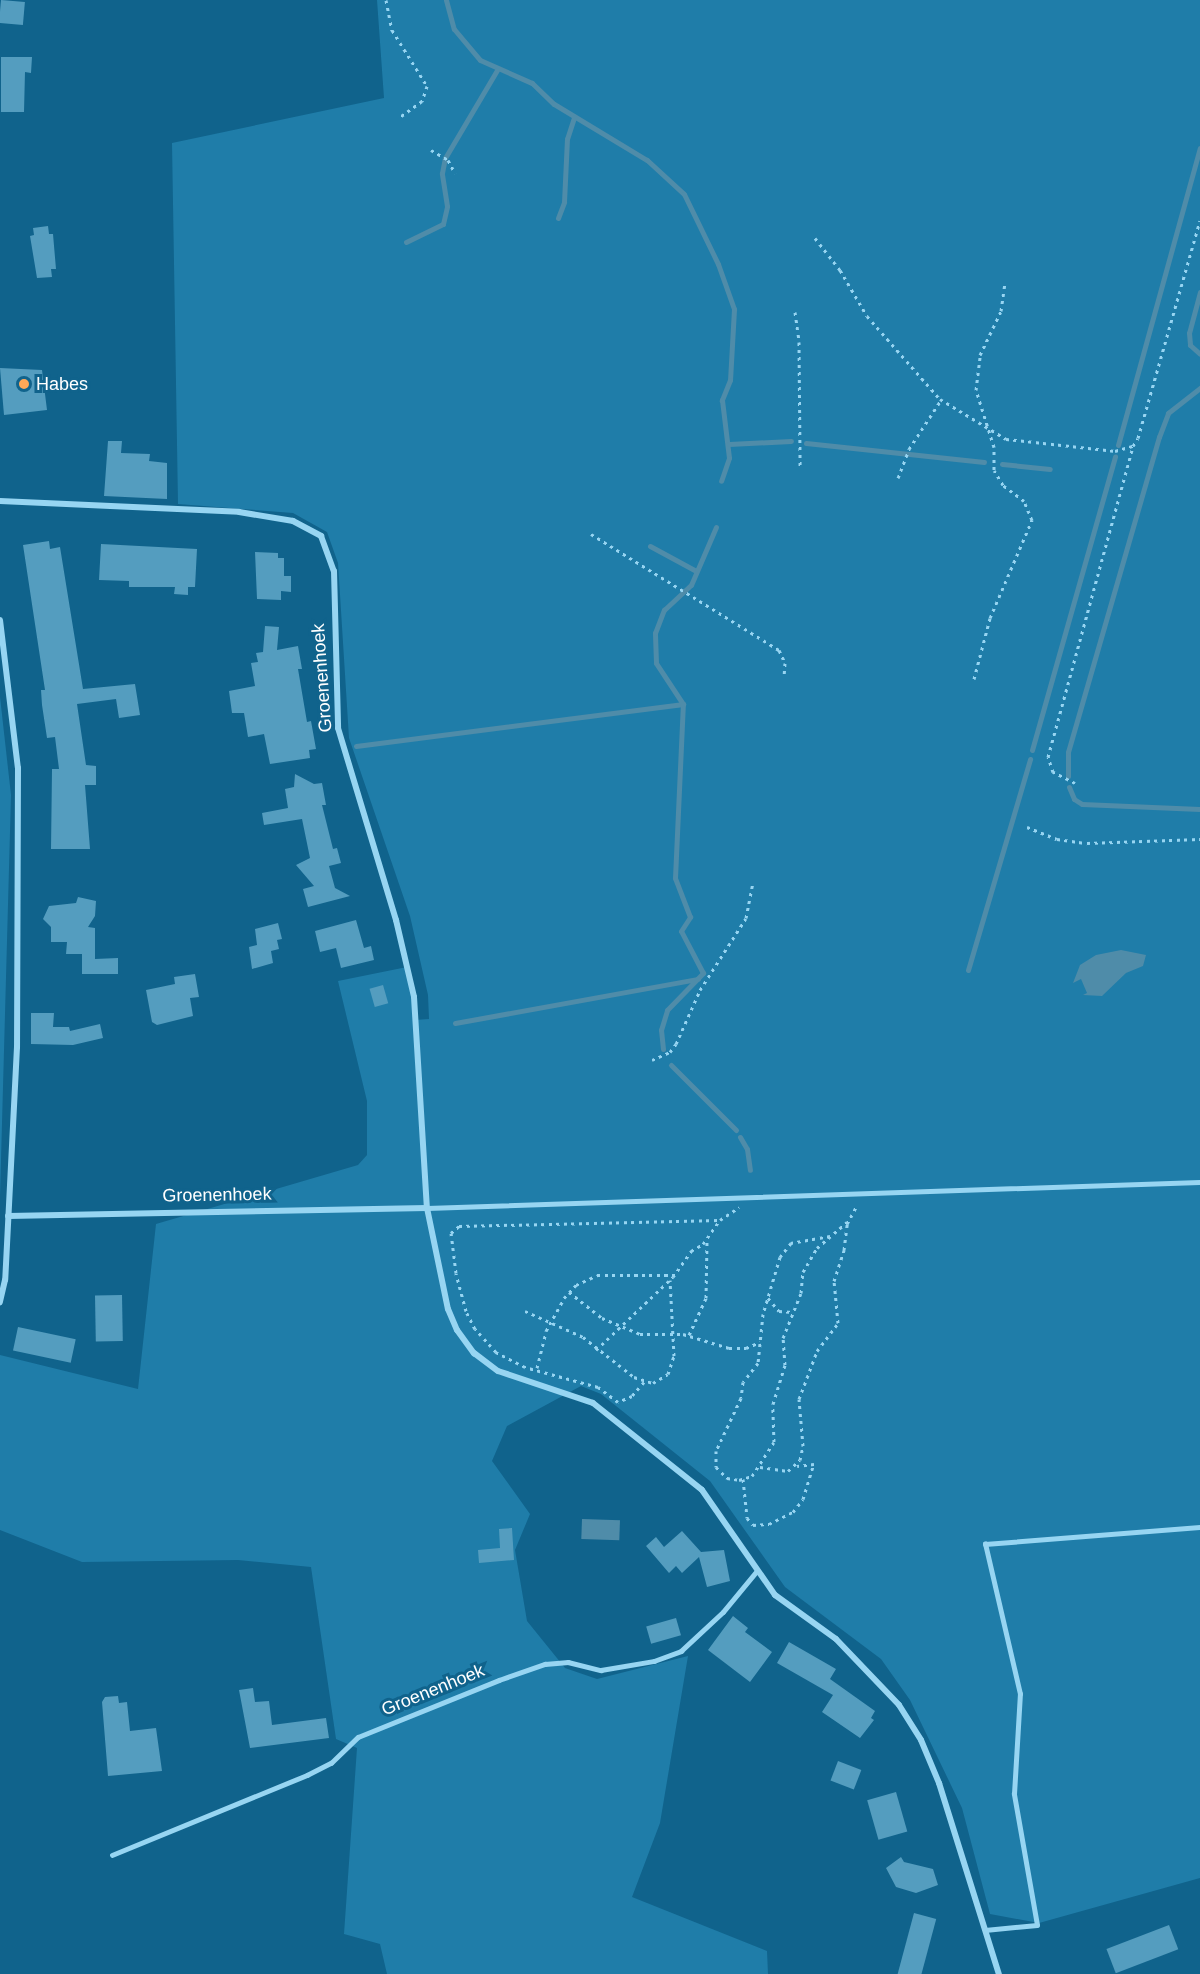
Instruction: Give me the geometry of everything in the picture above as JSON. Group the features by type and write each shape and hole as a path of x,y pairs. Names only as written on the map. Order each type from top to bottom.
{"street":[{"name":"Groenenhoek","path":"0,501 239,512 305,525 321,536 328,548 334,571 338,728 396,920 414,997 427,1208 448,1309 457,1330 474,1353 498,1371 593,1403 702,1490 756,1572 776,1595 859,1661 899,1705 921,1740 951,1819 999,1974"},
{"path":"0,620 18,768 17,1047 8,1216 0,1302"},
{"name":"Groenenhoek","path":"8,1216 427,1208"}],"lane":[{"path":"427,1208 1200,1182"},
{"path":"986,1930 1037,1925 1014,1794 1020,1694 985,1544 1200,1527"},
{"name":"Groenenhoek","path":"112,1856 331,1763 358,1737 508,1677 545,1664 568,1662 601,1670 624,1667 681,1651 723,1612 756,1572"}],"path":[{"path":"386,0 392,30 427,86 422,101 401,116"},
{"path":"431,150 448,160 456,173"},
{"path":"1075,783 1053,772 1048,757 1133,446 1200,221"},
{"path":"815,238 872,323 941,400 1006,439 1115,451 1133,446"},
{"path":"974,679 990,618 1028,532 1032,514 1024,501 997,476 994,447 977,398 976,371 1001,311 1005,284"},
{"path":"795,312 799,342 800,466"},
{"path":"898,478 904,457 941,400"},
{"path":"591,534 780,650 785,663 784,678"},
{"path":"1027,827 1057,839 1088,843 1200,839"},
{"path":"652,1060 670,1052 676,1044 700,990 746,918 753,882"},
{"path":"830,1236 796,1241 784,1248 768,1298 758,1363 743,1382 741,1398 714,1458 718,1470 727,1478 744,1479 759,1467 774,1442 773,1404 785,1365 783,1338 794,1311 806,1265 830,1236 848,1222 868,1192"},
{"path":"644,1382 632,1396 618,1402 598,1387 537,1369 496,1352 475,1329 456,1273 451,1238 456,1227 720,1220 734,1213 746,1196"},
{"path":"597,1350 675,1275 691,1251 707,1239 720,1220"},
{"path":"797,1466 803,1446 799,1399 817,1351 838,1323 834,1281 848,1222"},
{"path":"689,1335 706,1298 707,1239"},
{"path":"537,1369 546,1330 553,1323 569,1292 597,1275 675,1275"},
{"path":"525,1311 583,1337 597,1350 644,1382 652,1383 668,1374 674,1356 675,1333 670,1280"},
{"path":"569,1292 586,1307 619,1327 649,1336 675,1333 689,1335 729,1348 746,1348 760,1342"},
{"path":"768,1298 779,1311 788,1314 794,1311"},
{"path":"744,1479 747,1518 753,1525 770,1524 794,1512 803,1499 814,1464 783,1471 759,1467"}],"shaded area":[{"path":"377,0 1200,0 1200,1878 1039,1923 990,1914 962,1808 910,1700 881,1659 785,1587 710,1481 601,1394 581,1386 507,1426 492,1461 530,1514 515,1550 527,1621 565,1668 597,1679 688,1656 660,1823 632,1897 767,1951 768,1974 387,1974 380,1944 344,1934 357,1748 336,1739 311,1567 238,1560 82,1562 0,1530 0,1355 138,1389 156,1224 358,1165 367,1155 367,1101 338,981 407,967 415,1020 429,1019 428,995 410,916 349,738 338,563 327,532 293,513 178,504 172,143 384,98"},
{"path":"0,697 11,795 0,1196"},
{"path":"1121,950 1146,955 1143,966 1126,973 1102,996 1083,995 1087,993 1081,979 1073,983 1080,965 1096,955"},
{"path":"582,1519 620,1520 619,1540 581,1539"}],"building":[{"path":"1,0 25,2 23,25 0,23"},
{"path":"1,57 32,57 31,73 25,72 24,112 1,112"},
{"path":"48,226 49,234 53,234 56,269 51,269 52,277 37,278 30,236 34,235 33,228"},
{"name":"Habes","path":"0,368 42,370 47,410 4,415"},
{"path":"108,441 122,441 121,453 150,454 149,461 167,463 167,499 104,496"},
{"path":"49,541 50,549 60,547 83,689 135,684 140,715 119,718 116,699 77,704 86,765 96,766 96,785 85,785 90,849 51,849 52,769 59,769 55,737 47,738 41,690 45,690 23,545"},
{"path":"101,544 197,549 195,587 188,587 188,595 174,594 175,587 129,587 129,581 99,580"},
{"path":"255,552 278,553 278,558 284,558 284,576 291,576 291,592 281,591 281,600 257,599"},
{"path":"265,626 279,627 277,650 298,646 302,669 298,669 307,722 311,721 316,749 309,750 310,758 270,764 264,734 248,737 244,713 232,713 229,691 255,686 251,663 258,662 256,653 263,652"},
{"path":"295,774 314,784 322,783 326,805 322,805 333,849 337,848 341,863 329,866 335,888 350,896 308,907 303,889 314,886 296,865 310,858 302,819 264,825 262,813 288,808 285,789 294,787"},
{"path":"78,897 96,901 95,916 88,927 95,928 95,959 118,958 118,974 82,974 82,954 66,954 67,942 51,942 51,927 43,919 49,906 76,903"},
{"path":"356,920 364,948 371,946 374,960 341,968 336,948 320,952 315,931"},
{"path":"278,923 282,939 277,940 279,949 271,951 273,963 252,969 249,947 257,945 255,929"},
{"path":"195,974 199,997 190,998 193,1016 157,1025 152,1022 146,990 175,984 174,977"},
{"path":"383,985 388,1003 375,1007 370,989"},
{"path":"31,1013 54,1013 53,1027 69,1027 70,1031 100,1024 103,1038 73,1045 31,1044"},
{"path":"95,1295 122,1295 123,1341 96,1341"},
{"path":"18,1327 76,1339 71,1363 13,1350"},
{"path":"512,1528 514,1560 479,1563 478,1550 500,1548 499,1529"},
{"path":"682,1531 701,1552 724,1550 730,1581 707,1587 699,1557 682,1573 676,1566 669,1573 646,1546 656,1537 664,1547"},
{"path":"733,1616 748,1628 745,1632 772,1652 750,1682 708,1650"},
{"path":"676,1618 681,1635 651,1644 646,1627"},
{"path":"789,1642 836,1669 830,1679 875,1711 871,1718 874,1720 860,1738 822,1712 833,1695 777,1663"},
{"path":"253,1688 255,1702 269,1701 272,1725 326,1718 329,1738 250,1748 239,1690"},
{"path":"118,1696 119,1703 127,1702 130,1731 156,1728 162,1771 108,1776 102,1702 105,1697"},
{"path":"838,1761 861,1770 854,1790 830,1781"},
{"path":"896,1792 907,1831 878,1840 867,1800"},
{"path":"901,1857 904,1862 933,1869 938,1885 916,1893 896,1887 886,1868"},
{"path":"914,1913 936,1919 921,1974 898,1974"},
{"path":"1169,1925 1178,1949 1116,1973 1106,1949"}],"waterway":[{"path":"446,0 454,29 480,60 532,83 554,104 647,160 684,194 718,264 734,309 730,380 722,400 729,458 721,481"},
{"path":"406,242 443,224 447,206 442,173 445,158 497,70"},
{"path":"558,218 564,202 567,139 574,117"},
{"path":"1118,445 1200,148"},
{"path":"1200,292 1189,333 1190,345 1200,354"},
{"path":"1068,776 1068,752 1159,437 1168,413 1200,388"},
{"path":"729,444 791,441"},
{"path":"806,443 984,462"},
{"path":"1032,750 1115,456"},
{"path":"1002,464 1050,469"},
{"path":"663,1049 661,1030 667,1010 703,973 681,931 690,917 675,878 683,704 656,663 655,633 664,610 691,585 716,527"},
{"path":"650,546 696,571"},
{"path":"356,746 683,704"},
{"path":"968,970 1030,759"},
{"path":"1069,787 1074,799 1082,804 1200,809"},
{"path":"455,1023 698,979"},
{"path":"671,1065 736,1130"},
{"path":"740,1137 747,1149 750,1170"}],"place":[{"name":"Habes","path":"24,384"}]}
